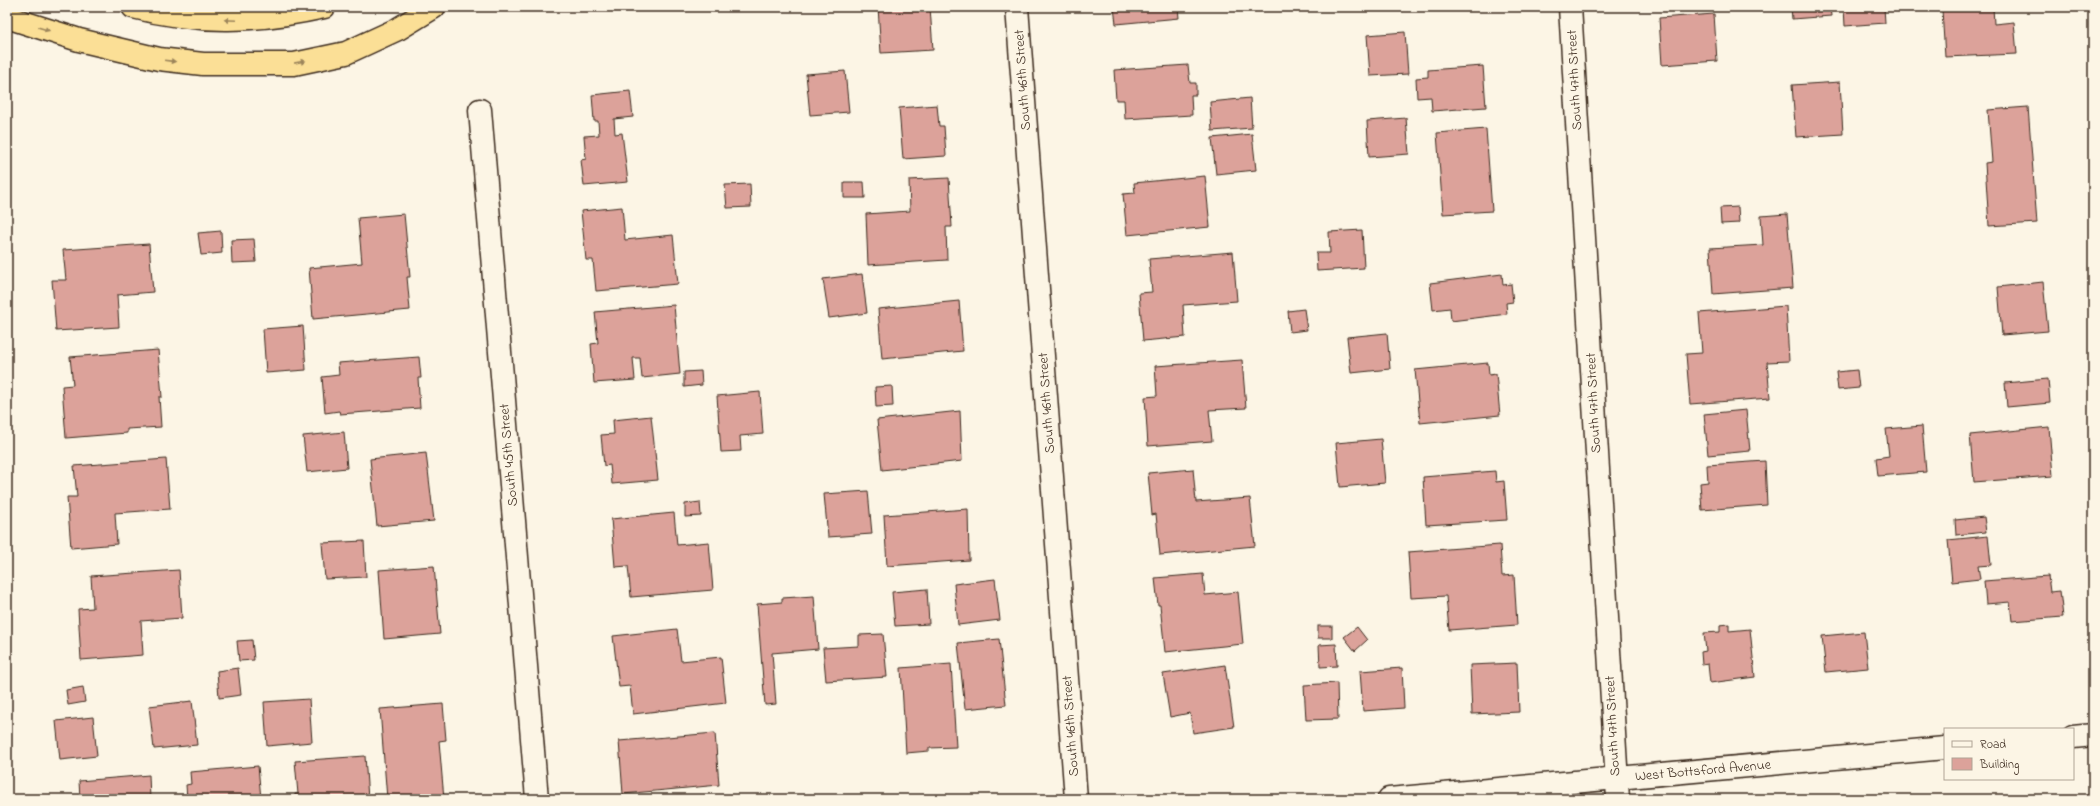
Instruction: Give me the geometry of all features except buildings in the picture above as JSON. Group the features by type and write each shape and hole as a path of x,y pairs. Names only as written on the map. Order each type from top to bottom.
{"highway":[{"path":"133,7 157,13 232,20 285,16 324,7"},
{"path":"7,17 79,40 159,59 203,64 294,64 346,52 398,29 434,7"}],"street":[{"name":"South 46th Street","path":"1017,7 1076,799"},
{"name":"South 47th Street","path":"1570,7 1617,789"},
{"name":"South 45th Street","path":"480,110 537,799"},
{"path":"2074,737 2093,735"},
{"name":"West Bottsford Avenue","path":"1389,799 1617,789 1944,748"}]}
